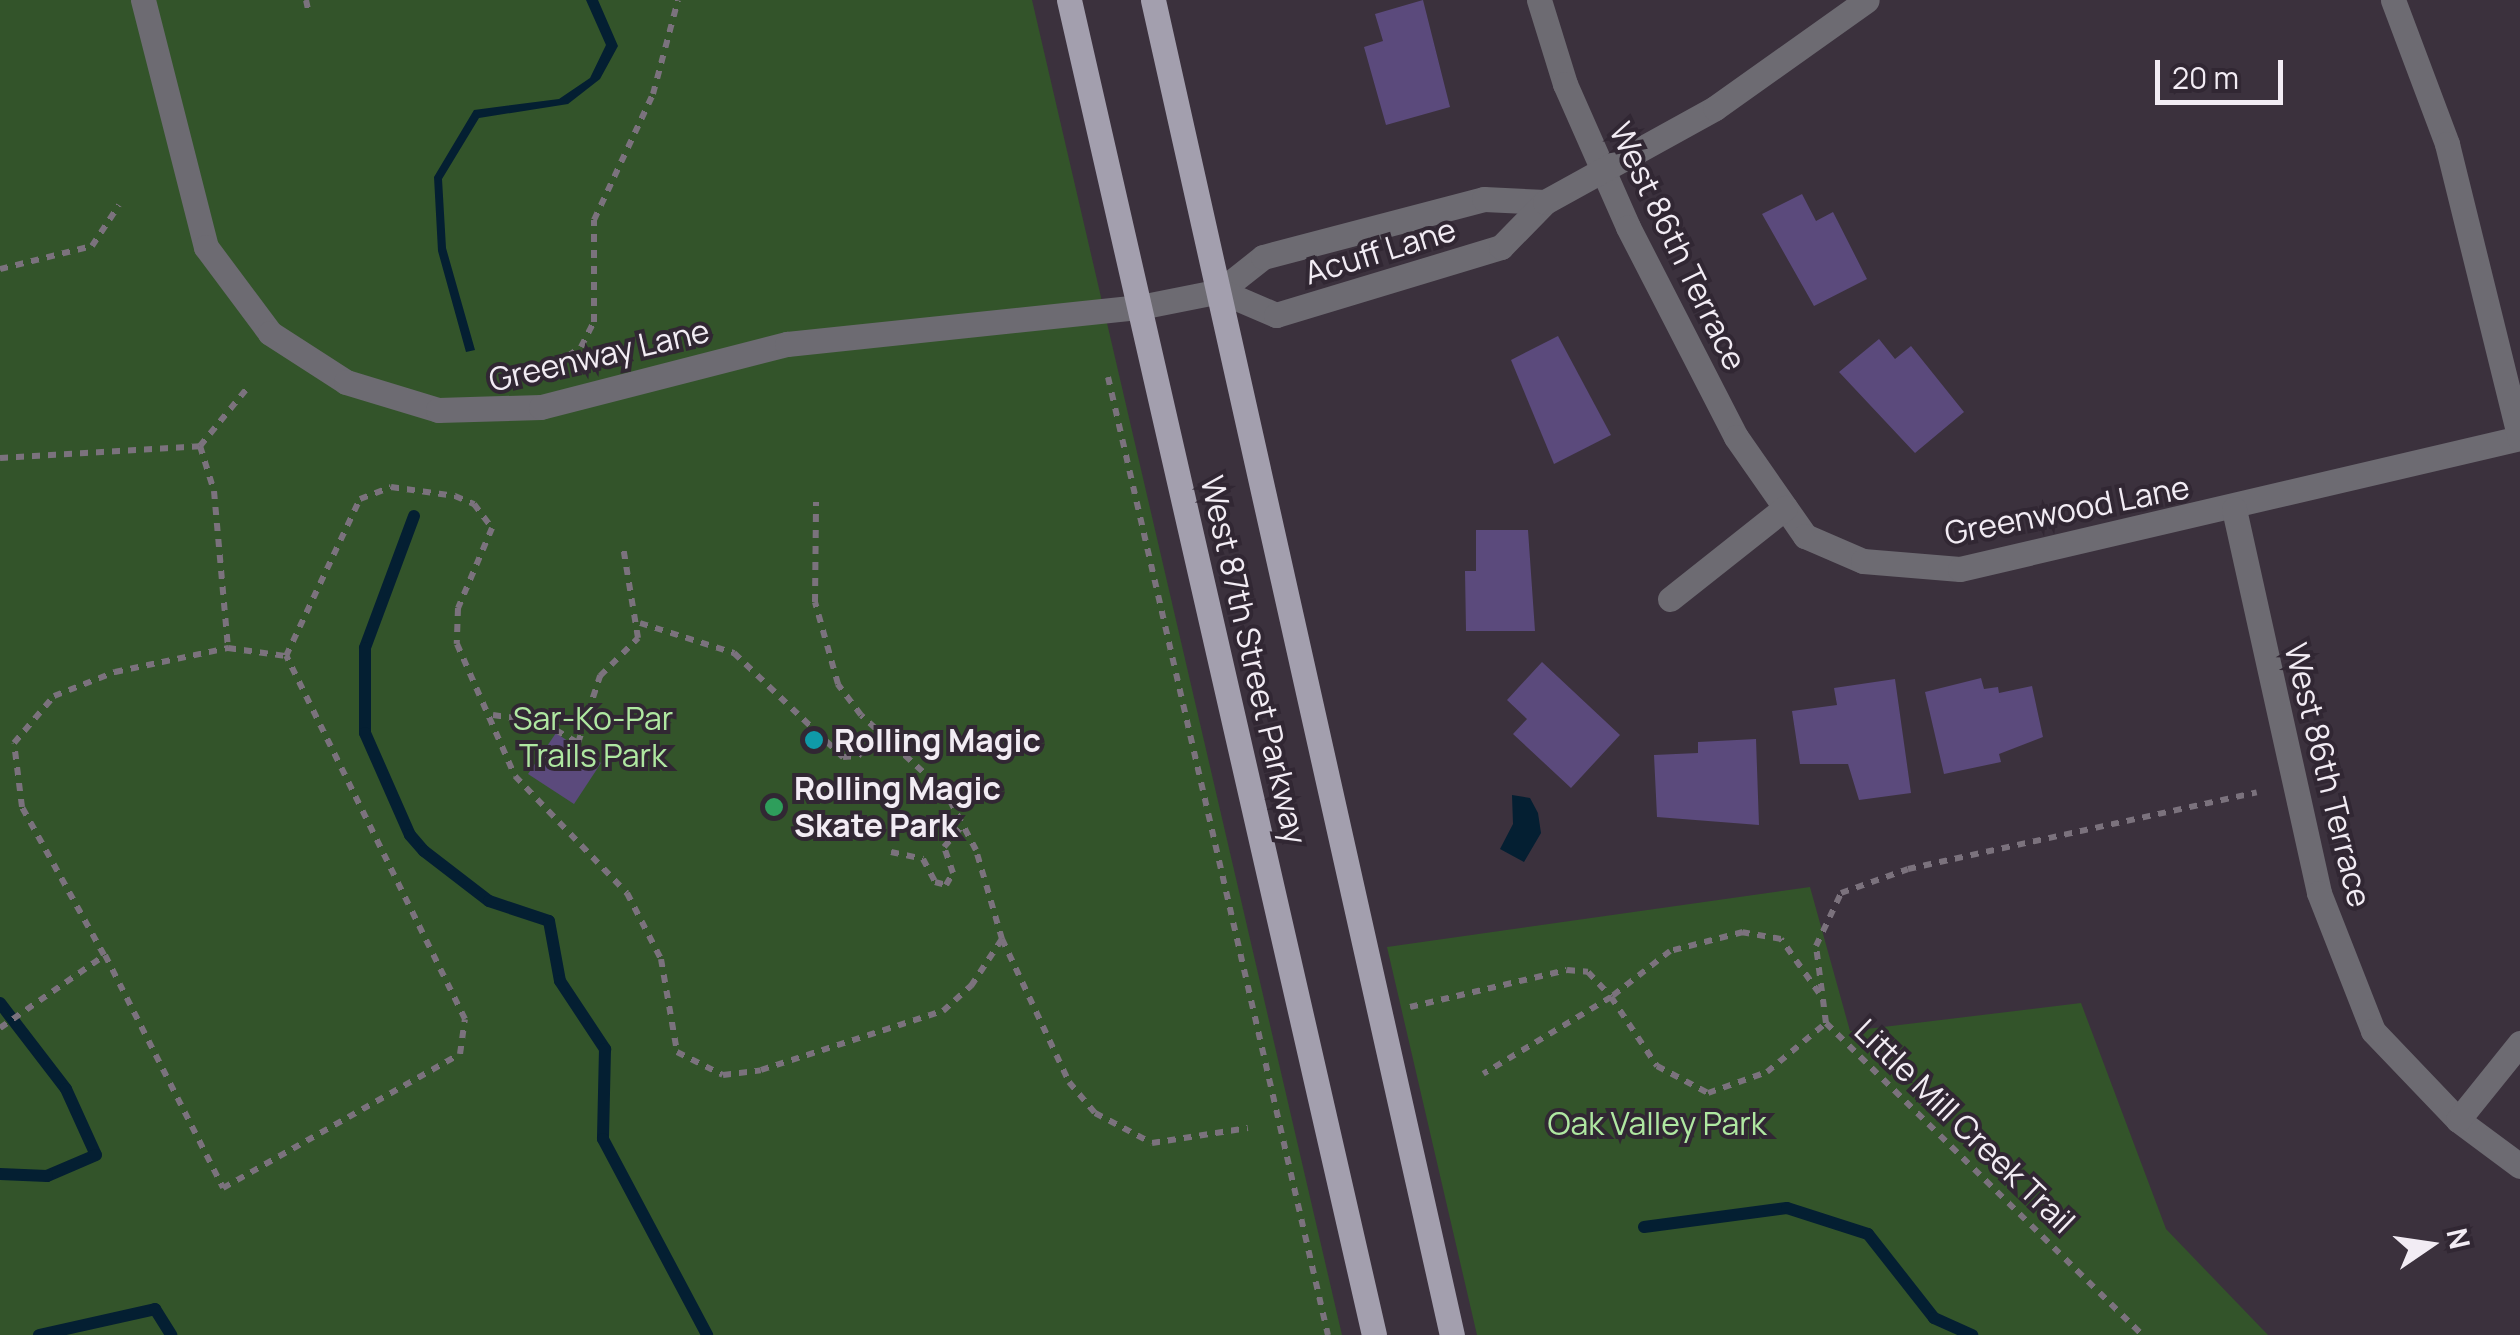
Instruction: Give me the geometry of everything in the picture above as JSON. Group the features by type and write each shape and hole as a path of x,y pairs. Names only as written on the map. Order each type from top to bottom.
{"main road":[{"name":"West 87th Street Parkway","path":"1068,0 1374,1335"},
{"name":"West 87th Street Parkway","path":"1153,0 1452,1335"}],"street":[{"name":"Greenway Lane","path":"143,0 206,247 270,333 346,382 438,410 486,415 787,344 1140,307"},
{"name":"West 86th Terrace","path":"1540,0 1603,172 1736,438 1785,508"},
{"name":"Acuff Lane","path":"1220,290 1276,315 1426,274 1501,246 1545,202 1715,108 1868,0"},
{"path":"2393,0 2448,144 2520,438"},
{"name":"Acuff Lane","path":"1140,307 1220,290 1263,256 1484,199 1545,202"},
{"name":"Greenwood Lane","path":"1785,508 1805,536 1912,570 1960,569 2234,509 2520,438"},
{"path":"1670,598 1785,508"},
{"name":"West 86th Terrace","path":"2234,509 2319,893 2372,1031 2458,1120 2520,1166"},
{"path":"2458,1120 2520,1044"}],"path":[{"path":"306,0 309,14"},
{"path":"538,372 568,358 594,322 594,220 653,94 678,0"},
{"path":"0,269 92,246 119,205"},
{"path":"1108,377 1328,1335"},
{"path":"0,458 200,446 249,386"},
{"path":"200,446 214,491 228,648"},
{"path":"286,656 360,499 392,487 455,496 474,504 492,528 456,627 527,793 589,846 627,893 661,958 677,1052 698,1068 723,1075 761,1070 942,1010 972,986 1002,939"},
{"path":"816,502 814,575 823,646 838,684 880,731 946,793 964,824 1002,939 1069,1082 1094,1113 1152,1143 1248,1128"},
{"path":"493,715 542,722 578,742 600,676 638,638 640,623 623,546"},
{"path":"640,623 734,652 843,757 858,756 880,731"},
{"path":"228,648 286,656 466,1020 460,1054 223,1188 104,955 22,807 14,743 54,696 115,672 228,648"},
{"path":"1826,1023 1819,993 1816,946 1841,893 1908,869 2257,792"},
{"path":"891,852 923,859 934,882 946,885 953,872 944,847 964,824"},
{"path":"1482,1074 1611,998 1670,951 1743,932 1780,938 1819,993"},
{"path":"0,1028 104,955"},
{"name":"Little Mill Creek Trail","path":"1409,1008 1568,970 1588,972 1611,998 1657,1066 1708,1092 1767,1072 1826,1023 2142,1335"}],"green space":[{"name":"Sar-Ko-Par Trails Park","path":"0,0 1032,0 1342,1335 0,1335"},
{"name":"Oak Valley Park","path":"1810,887 1850,1031 2081,1003 2166,1229 2268,1335 1477,1335 1387,947"}],"water":[{"path":"586,0 598,0 618,46 600,79 568,104 479,118 442,179 446,248 475,350 466,352 438,251 434,177 474,110 559,99 590,78 606,45"},
{"path":"1512,795 1530,798 1538,813 1541,833 1524,862 1500,849 1513,824"}],"building":[{"path":"1423,0 1450,107 1386,125 1364,47 1383,41 1375,14"},
{"path":"1802,194 1816,221 1833,212 1867,279 1814,306 1762,214"},
{"path":"1558,336 1611,435 1554,464 1511,360"},
{"path":"1879,339 1895,359 1911,346 1964,412 1915,453 1839,372"},
{"path":"1476,530 1528,530 1535,631 1466,631 1465,571 1476,571"},
{"path":"1542,662 1620,735 1571,788 1513,734 1527,719 1507,700"},
{"path":"1981,678 1984,689 1998,687 1999,693 2032,686 2043,737 1999,754 2001,762 1944,774 1925,692"},
{"path":"1895,679 1911,793 1859,800 1848,764 1800,764 1792,711 1837,705 1834,688"},
{"path":"556,733 601,763 574,804 528,774"},
{"path":"1756,739 1759,825 1657,817 1654,755 1698,753 1698,742"}],"waterway":[{"path":"414,516 365,648 365,733 410,835 424,851 489,901 549,921 560,981 605,1049 603,1139 707,1335"},
{"path":"0,1003 66,1089 96,1155 47,1176 0,1174"},
{"path":"1644,1227 1787,1208 1868,1234 1934,1318 1972,1335"},
{"path":"39,1335 155,1309 171,1335"}],"place":[{"name":"Rolling Magic","path":"814,740"},
{"name":"Rolling Magic Skate Park","path":"774,807"}]}
